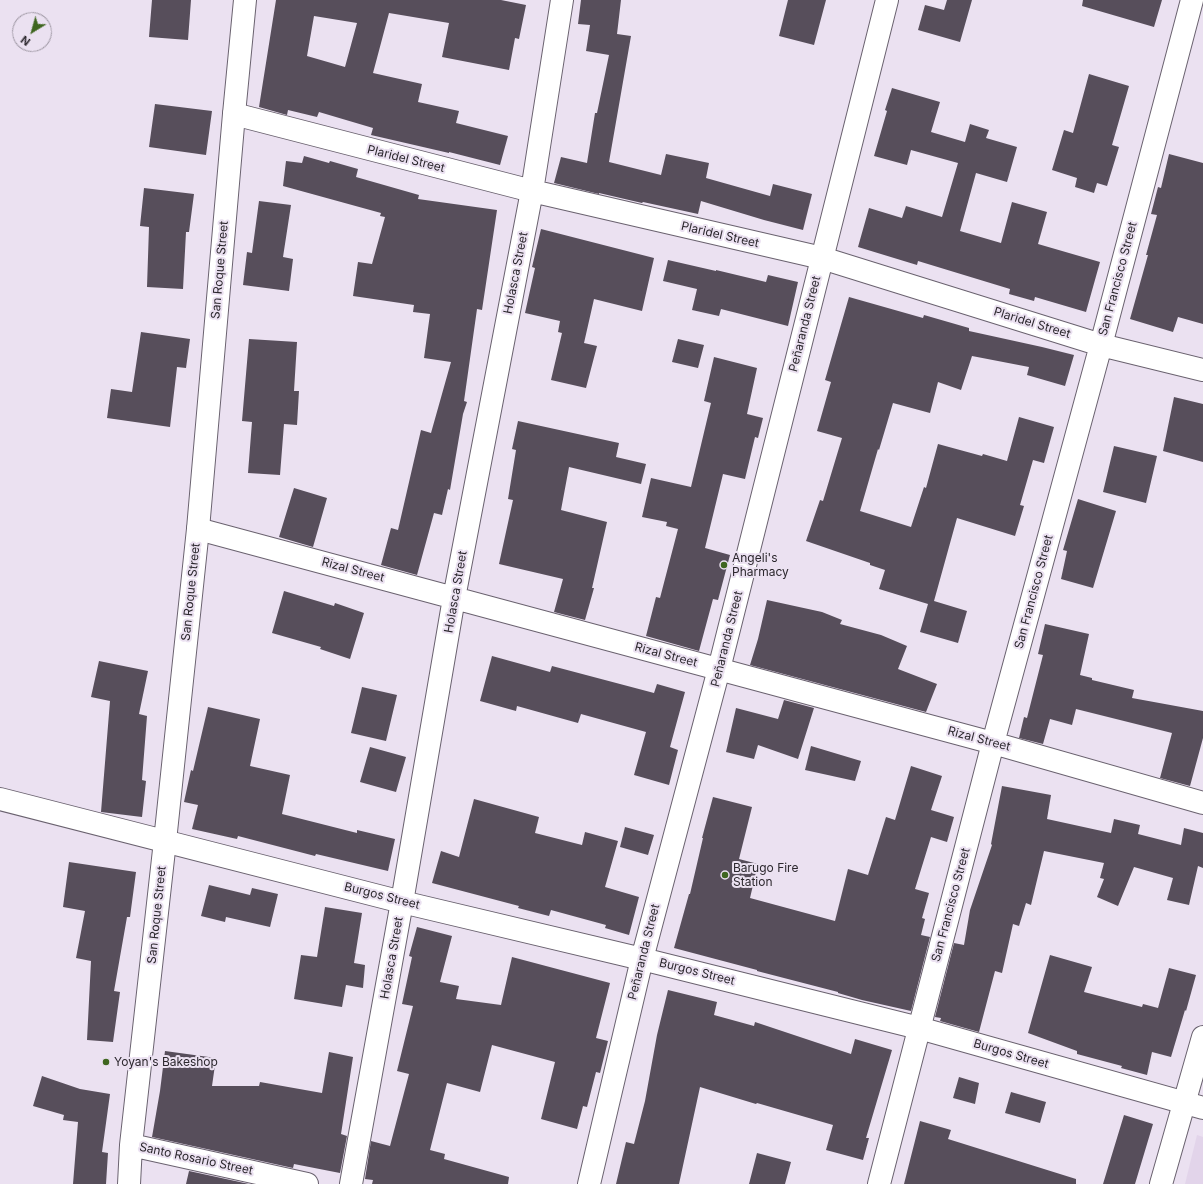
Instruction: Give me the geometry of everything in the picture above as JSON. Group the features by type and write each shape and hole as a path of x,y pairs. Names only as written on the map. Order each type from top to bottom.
{"street":[{"name":"San Roque Street","path":"129,1184 131,1145 198,528 245,0"},
{"name":"Holasca Street","path":"351,1184 402,902 454,598 532,191 562,0"},
{"name":"Peñaranda Street","path":"589,1184 642,959 719,669 886,0"},
{"name":"San Francisco Street","path":"879,1184 993,743 1101,345 1192,0"},
{"name":"Plaridel Street","path":"234,114 532,191 822,258 1101,345 1203,370"},
{"name":"Rizal Street","path":"198,528 993,743 1203,803"},
{"name":"Burgos Street","path":"0,799 402,902 642,959 919,1028 1194,1106"},
{"path":"1161,1184 1194,1106 1203,1037"},
{"name":"Santo Rosario Street","path":"131,1145 307,1184"}],"shaded area":[{"path":"1197,1135 1203,1137 1203,1184 1185,1184"}],"building":[{"path":"152,0 191,0 188,40 149,37"},
{"path":"276,0 501,0 526,5 519,39 515,38 509,70 442,57 449,23 389,13 373,73 422,84 418,102 459,111 456,123 508,136 500,165 371,135 373,128 319,112 317,117 288,110 287,115 259,107","holes":["314,16 357,23 345,67 307,56"]},
{"path":"581,0 621,0 617,34 631,36 609,162 661,175 666,154 709,163 706,178 770,196 773,184 812,194 803,230 701,201 698,214 599,194 554,183 561,157 587,163 595,113 597,113 609,55 586,51 590,25 578,24"},
{"path":"788,0 826,0 814,45 779,36"},
{"path":"947,0 972,0 960,42 918,30 925,5 944,10"},
{"path":"1083,0 1162,0 1154,27 1082,6"},
{"path":"1089,74 1129,86 1112,145 1119,147 1107,186 1097,183 1094,193 1075,187 1077,178 1052,170 1064,130 1073,133"},
{"path":"892,88 940,102 931,132 965,142 970,124 989,130 986,138 1017,147 1007,182 976,173 960,231 1001,243 1012,202 1047,212 1038,244 1100,262 1086,312 1035,297 1034,301 1009,294 1010,289 918,261 917,265 858,247 869,208 902,218 906,206 942,217 958,163 911,150 907,165 874,156"},
{"path":"155,104 212,111 206,155 149,147"},
{"path":"1169,154 1203,163 1203,324 1178,317 1173,332 1130,319 1148,255 1146,255 1157,215 1151,214 1158,187 1161,188"},
{"path":"304,156 329,163 330,161 358,169 356,177 419,195 418,199 497,210 482,310 477,309 464,401 467,402 463,414 450,490 448,489 442,515 434,513 417,575 381,565 391,528 398,530 421,430 431,433 451,362 424,358 430,314 413,312 414,305 353,296 358,262 372,264 385,217 380,216 381,213 283,186 286,161 302,163"},
{"path":"144,188 194,194 189,232 186,232 183,289 147,287 149,227 140,226"},
{"path":"259,201 291,205 283,257 293,259 289,291 243,285 247,252 252,253"},
{"path":"541,229 654,258 642,311 594,299 584,343 597,346 586,388 551,380 562,333 558,332 560,321 525,313 535,268 532,267"},
{"path":"668,260 766,282 768,275 798,282 788,326 721,309 719,316 692,310 697,289 663,281"},
{"path":"849,297 923,318 924,315 969,328 969,331 1074,355 1065,386 1027,375 1029,367 972,356 961,390 938,382 930,413 893,403 860,511 911,527 924,487 926,488 938,444 1007,461 1019,417 1054,427 1044,463 1033,460 1020,505 1024,506 1015,536 957,518 934,601 967,611 958,643 920,632 928,604 879,589 885,570 870,565 870,563 806,541 820,500 823,501 842,438 817,431 831,382 825,380"},
{"path":"141,332 190,339 186,368 177,367 170,427 107,418 111,389 132,392"},
{"path":"249,339 297,342 294,391 299,391 297,425 284,424 280,475 248,473 252,422 242,421"},
{"path":"678,339 704,345 698,368 672,362"},
{"path":"714,357 757,368 747,414 763,418 758,438 755,437 745,479 723,474 705,548 730,555 718,600 713,599 699,651 646,636 656,597 660,598 678,529 666,526 667,522 642,517 651,478 691,487 711,403 704,401"},
{"path":"1174,397 1203,404 1203,462 1163,451"},
{"path":"518,421 619,443 616,457 646,464 641,484 569,467 561,510 607,522 592,588 594,588 585,620 554,612 563,579 499,564 513,500 508,499 516,450 512,449"},
{"path":"1114,446 1157,456 1146,503 1103,492"},
{"path":"294,488 327,498 313,547 279,537"},
{"path":"1078,499 1116,511 1093,588 1061,579 1067,551 1063,550"},
{"path":"284,591 334,606 335,603 364,613 350,659 320,649 321,647 272,633"},
{"path":"767,600 822,612 842,620 840,624 881,635 907,646 898,669 937,684 926,712 750,665"},
{"path":"1045,624 1089,634 1080,675 1092,678 1092,680 1134,690 1132,698 1203,711 1203,738 1190,786 1160,778 1172,733 1076,709 1072,725 1050,719 1043,744 1019,738 1024,717 1027,718 1043,655 1038,654"},
{"path":"492,656 550,672 552,666 654,693 657,684 685,692 670,747 678,750 669,785 634,775 646,732 581,714 578,723 517,706 516,711 480,701"},
{"path":"99,661 148,671 139,714 147,716 142,780 146,781 142,817 101,812 110,701 91,697"},
{"path":"362,687 397,695 386,741 351,733"},
{"path":"784,700 814,708 798,759 758,745 754,759 726,752 736,708 778,719"},
{"path":"208,707 260,719 250,766 290,775 282,814 357,833 357,830 395,839 388,871 316,854 315,856 238,836 237,839 192,829 198,805 184,802"},
{"path":"811,746 861,761 855,781 805,770"},
{"path":"370,747 406,757 396,792 360,782"},
{"path":"911,766 942,776 931,810 954,817 947,842 931,837 915,889 929,893 922,918 925,919 921,935 930,937 911,1011 862,1000 838,992 674,948 690,894 702,838 713,797 752,807 739,859 758,864 750,898 835,921 848,869 868,875 886,817 895,820"},
{"path":"1002,786 1051,795 1047,819 1111,833 1114,819 1140,825 1138,834 1181,845 1184,828 1203,833 1203,868 1198,866 1189,905 1167,900 1173,878 1134,867 1118,906 1097,897 1104,879 1100,878 1104,863 1044,851 1031,905 1026,903 1019,926 1013,924 1002,973 995,971 979,1032 940,1021 941,1018 935,1017 954,943 964,945 970,910 992,845"},
{"path":"474,799 539,817 535,833 582,845 585,832 618,841 605,887 639,897 629,935 605,928 606,925 551,910 549,916 518,908 519,906 432,883 441,851 459,857"},
{"path":"625,827 654,835 648,855 620,847"},
{"path":"69,862 136,872 130,917 127,917 114,991 120,992 113,1042 87,1040 91,961 76,958 85,911 63,907"},
{"path":"209,885 250,895 252,888 278,894 270,927 226,917 225,922 201,916"},
{"path":"325,907 362,913 354,963 365,965 363,988 346,985 342,1007 294,999 301,955 317,957"},
{"path":"417,927 452,936 440,982 459,986 456,999 501,1005 512,957 610,983 596,1038 608,1041 600,1073 596,1072 587,1107 583,1106 577,1129 541,1119 555,1062 492,1045 480,1092 447,1083 430,1150 445,1154 444,1159 509,1177 508,1184 372,1184 373,1180 365,1179 371,1141 390,1146 409,1074 397,1071 413,1006 402,1004 412,957 409,956"},
{"path":"1050,955 1092,967 1084,992 1142,1007 1143,1004 1158,1008 1169,968 1196,975 1171,1057 1152,1052 1147,1075 1121,1068 1122,1066 1077,1054 1077,1051 1028,1033"},
{"path":"668,990 717,1002 714,1015 754,1026 755,1022 851,1054 855,1039 892,1050 866,1138 869,1138 863,1160 826,1150 833,1125 700,1087 679,1184 616,1184 626,1142 634,1144 645,1101 657,1035"},
{"path":"165,1051 216,1058 212,1086 259,1086 260,1082 322,1093 329,1052 353,1057 341,1134 347,1136 340,1173 294,1164 293,1168 152,1137"},
{"path":"42,1076 80,1089 110,1094 102,1152 108,1153 106,1184 73,1184 78,1122 63,1120 64,1115 33,1106"},
{"path":"959,1077 979,1083 975,1104 953,1098"},
{"path":"1011,1092 1046,1102 1040,1123 1005,1113"},
{"path":"1124,1115 1153,1124 1135,1184 1103,1184"},
{"path":"920,1121 951,1130 948,1139 1076,1179 1076,1184 904,1184"},
{"path":"757,1153 791,1162 785,1184 749,1184"},
{"path":"189,1171 249,1184 186,1184"}],"place":[{"name":"Angeli's Pharmacy","path":"724,565"},
{"name":"Barugo Fire Station","path":"725,875"},
{"name":"Yoyan's Bakeshop","path":"106,1062"}]}
